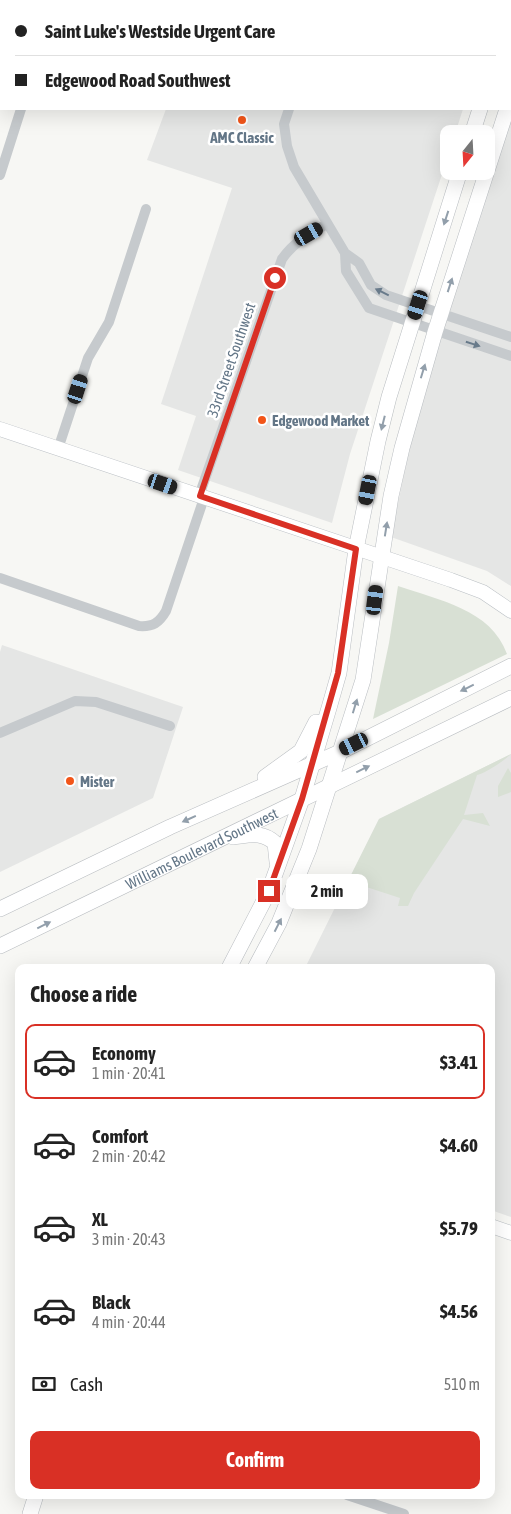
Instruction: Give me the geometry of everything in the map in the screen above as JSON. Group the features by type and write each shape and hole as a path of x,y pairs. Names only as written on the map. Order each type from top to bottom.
{"main road":[{"path":"475,125 480,110"},
{"path":"257,964 293,891 342,751 363,680 381,556 402,448 435,332 507,110"},
{"path":"231,964 256,920 277,870 302,799 338,673 356,549 389,397 457,180"},
{"path":"0,429 483,592 511,612"},
{"name":"Williams Boulevard Southwest","path":"0,909 233,799 342,751 511,666"},
{"path":"233,799 301,751 311,735 338,673"},
{"name":"Williams Boulevard Southwest","path":"0,946 511,698"},
{"path":"217,840 258,833 267,836 275,843 278,852 277,870"},
{"path":"495,1227 511,1233"},
{"path":"30,1514 35,1499"}],"street":[{"path":"0,175 21,110"},
{"path":"289,110 284,124 287,146 294,167 345,253 359,263 371,285 377,290 511,337"},
{"path":"58,448 88,358 109,322 146,210"},
{"name":"33rd Street Southwest","path":"0,578 140,626 151,627 161,620 166,611 282,259 290,247 299,240 327,224"},
{"path":"345,253 346,271 368,308 511,356"},
{"path":"0,733 76,701 96,702 170,726"},
{"path":"359,1499 404,1514"}],"shaded area":[{"path":"166,110 463,110 458,125 440,125 440,180 350,454 332,523 178,470 196,416 161,404 232,188 147,160"},
{"path":"511,118 511,586 487,571 391,537 420,397 491,180 495,180 495,167"},
{"path":"398,586 462,608 476,616 489,626 507,654 373,719 389,643"},
{"path":"2,645 183,707 153,798 0,872 0,652"},
{"path":"511,754 511,1217 495,1211 495,964 307,964 379,819"},
{"path":"511,754 495,766 477,775 464,815 483,813 490,826 463,819 414,893 408,906 398,906 400,898 348,881 379,819"},
{"path":"508,768 511,773 511,792 498,797 498,786"}],"place":[{"name":"AMC Classic","path":"242,120"},
{"name":"Edgewood Market","path":"262,420"},
{"name":"Mister","path":"70,781"}],"route":[{"path":"269,891 302,799 338,673 351,595 356,549 200,496 275,278"}]}
